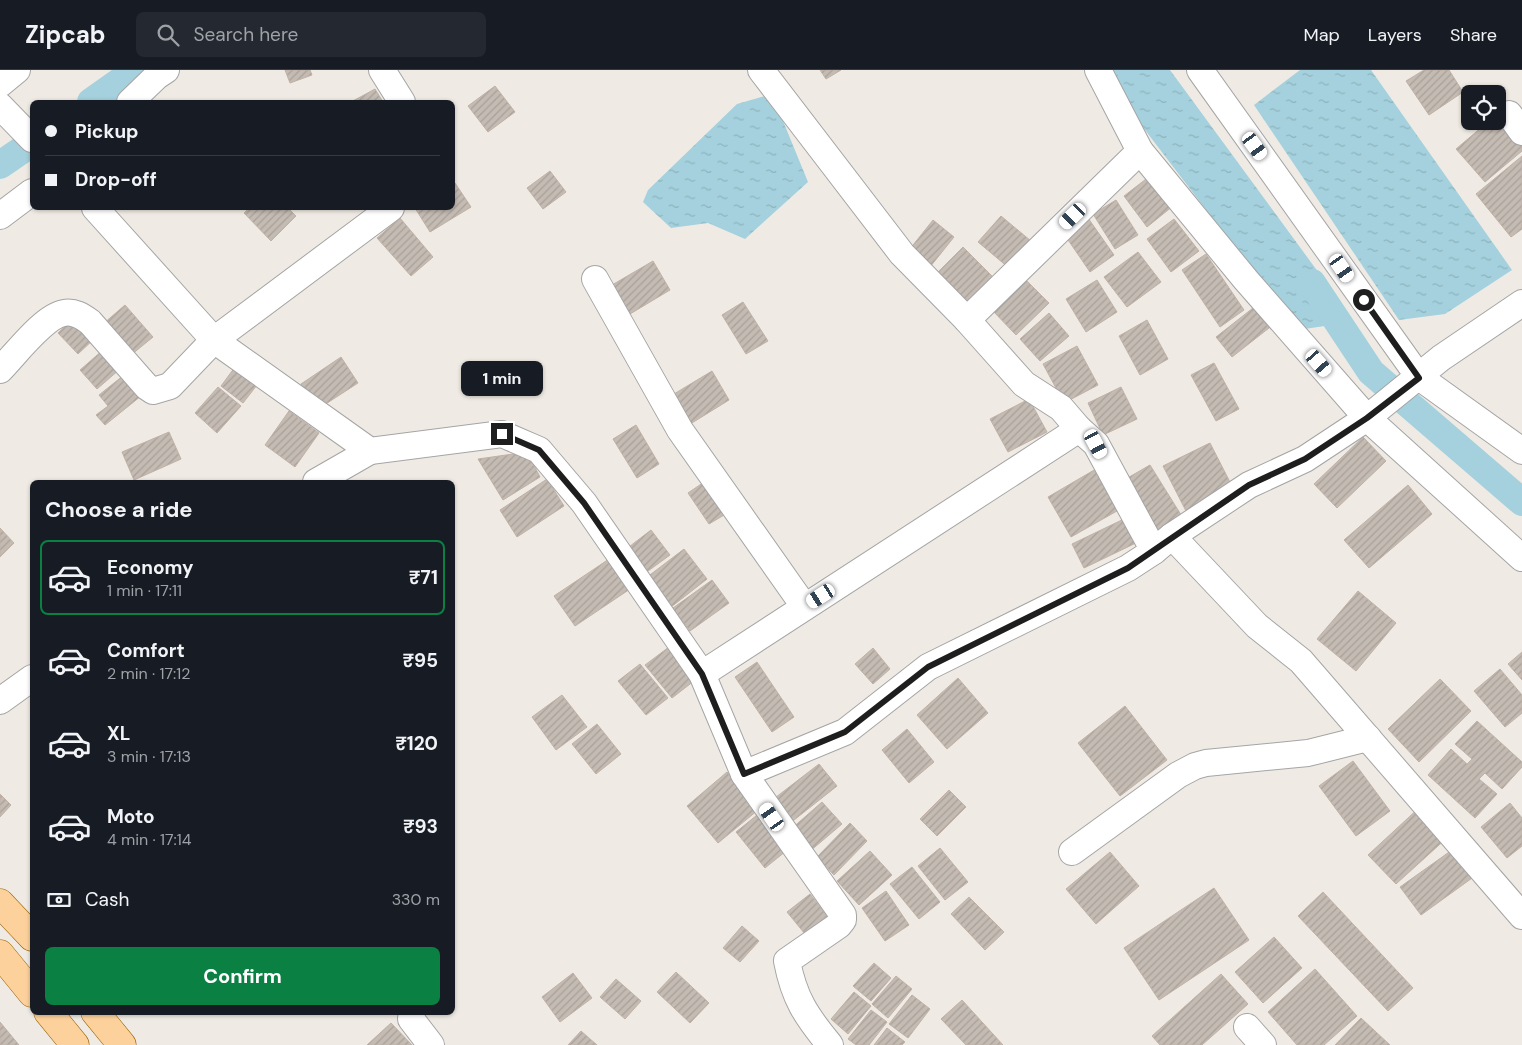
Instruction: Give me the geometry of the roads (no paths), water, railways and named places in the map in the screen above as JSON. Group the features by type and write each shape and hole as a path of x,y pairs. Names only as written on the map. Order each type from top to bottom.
{"main road":[{"path":"0,903 30,935"},
{"path":"0,954 30,991"},
{"path":"50,1015 75,1045"},
{"path":"97,1015 122,1045"}],"street":[{"path":"0,84 17,70"},
{"path":"132,100 166,70"},
{"path":"382,70 401,100"},
{"path":"761,70 889,239 967,320 1024,384 1061,408 1079,429 1096,444 1163,544 1257,626 1301,661 1522,916"},
{"path":"1098,70 1140,151 1246,280 1372,414 1522,558"},
{"path":"1200,70 1419,378 1522,451"},
{"path":"0,106 30,137"},
{"path":"967,320 1140,151"},
{"path":"0,216 30,194"},
{"path":"97,210 214,340 370,451"},
{"path":"0,370 49,319 64,313 78,314 90,322 153,391 170,386 214,340 388,210"},
{"path":"595,279 680,430 804,606"},
{"path":"744,774 845,732 928,667 1128,568 1249,485 1305,459 1372,414 1419,378 1441,358 1522,303"},
{"path":"702,674 1079,429"},
{"path":"319,480 370,451 502,434 539,450 584,503 702,674 748,783 843,915 843,920 839,925 787,961 790,979 803,1011 830,1045"},
{"path":"0,701 30,679"},
{"path":"1072,852 1178,775 1195,766 1308,753 1368,738"},
{"path":"412,1015 411,1019 431,1045"}],"water":[{"path":"1109,70 1170,70 1335,295 1331,325 1298,330 1119,96"},
{"path":"1300,70 1371,70 1512,270 1445,314 1399,320 1254,105"},
{"path":"772,94 808,182 745,239 708,223 671,228 643,202 648,190 737,104"}],"waterway":[{"path":"94,100 136,70"},
{"path":"0,165 30,144"},
{"path":"1312,283 1371,372 1522,502"}]}
